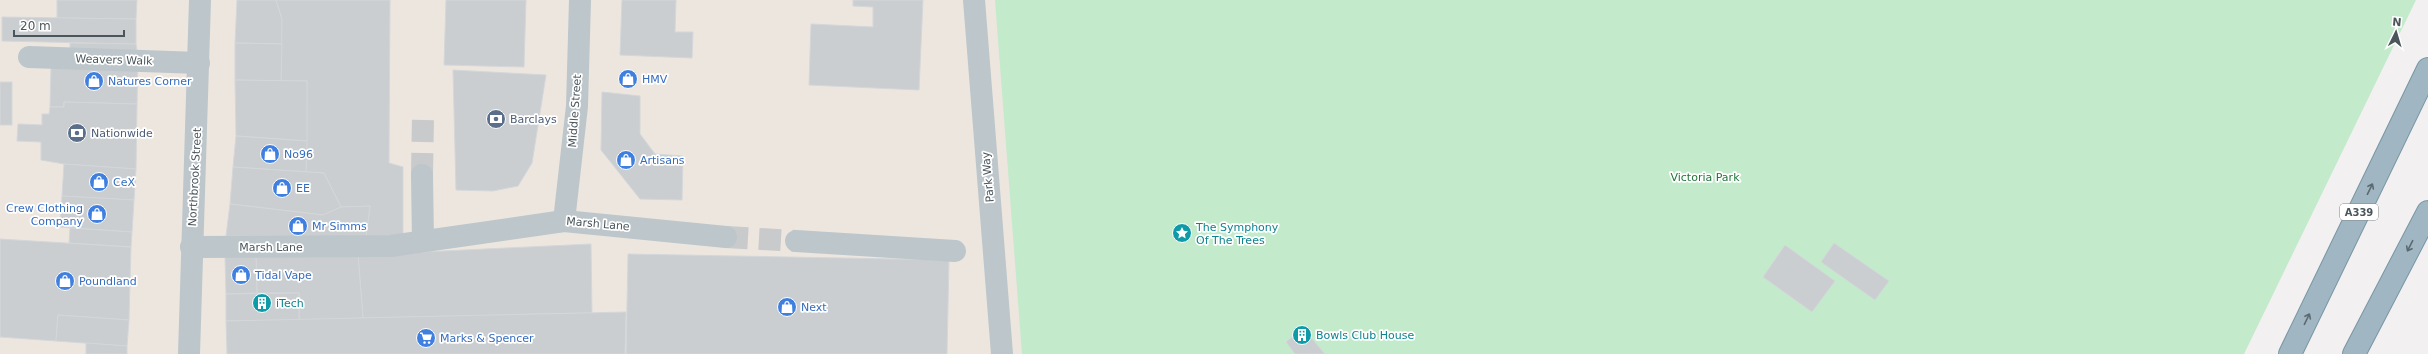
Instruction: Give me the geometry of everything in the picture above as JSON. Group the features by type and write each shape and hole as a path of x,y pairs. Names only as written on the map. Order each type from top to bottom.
{"highway":[{"name":"A339","path":"2290,354 2428,69"},
{"path":"2354,354 2428,212"}],"street":[{"name":"Northbrook Street","path":"189,354 191,247 196,190 200,0"},
{"name":"Middle Street","path":"564,221 577,106 580,0"},
{"name":"Park Way","path":"974,0 1002,354"},
{"name":"Weavers Walk","path":"29,57 199,63"},
{"path":"422,175 423,241"},
{"name":"Marsh Lane","path":"191,247 391,246 564,221 726,237"},
{"path":"796,241 955,251"}],"shaded area":[{"path":"0,0 1066,0 1123,354 0,354"}],"green space":[{"name":"Victoria Park","path":"995,0 2416,0 2244,354 1022,354"}],"building":[{"path":"57,0 137,0 136,19 57,18"},
{"path":"237,0 276,0 282,19 282,44 235,43"},
{"path":"276,0 390,0 389,163 403,167 403,235 366,237 370,206 341,207 324,173 306,172 307,81 281,81 282,19"},
{"path":"446,0 526,0 524,67 444,65"},
{"path":"622,0 676,0 675,32 693,32 692,58 620,55"},
{"path":"853,0 923,0 919,90 809,85 811,24 873,27 873,7 853,6"},
{"path":"2,17 136,19 136,44 2,41"},
{"path":"70,43 136,44 138,58 70,56"},
{"path":"235,43 282,44 281,81 235,80"},
{"name":"Natures Corner","path":"138,58 137,104 64,102 64,107 50,107 51,68"},
{"name":"Barclays","path":"453,70 546,75 532,163 518,186 493,191 456,190"},
{"path":"235,80 307,81 307,141 236,136"},
{"path":"0,82 12,82 12,125 0,125"},
{"path":"602,92 640,96 640,134 655,154 683,156 682,200 640,199 601,150"},
{"name":"Nationwide","path":"64,102 137,104 136,169 64,164 41,160 41,142 17,141 18,124 42,125 42,114 49,114 50,107 64,107"},
{"name":"No96","path":"236,136 307,141 306,172 233,167"},
{"name":"CeX","path":"64,164 136,169 134,200 62,196"},
{"name":"EE","path":"233,167 324,173 341,207 323,215 230,204"},
{"name":"Crew Clothing Company","path":"62,196 134,200 132,232 60,227"},
{"name":"Mr Simms","path":"230,204 323,215 341,207 370,206 366,237 226,236"},
{"path":"70,228 132,232 131,247 69,243"},
{"name":"Poundland","path":"0,239 131,247 129,320 58,315 56,341 0,337"},
{"path":"1834,243 1889,281 1875,300 1821,262"},
{"path":"591,244 592,313 363,318 358,255"},
{"path":"1785,245 1835,281 1812,312 1763,277"},
{"name":"Next","path":"628,254 949,260 947,354 626,354"},
{"path":"358,255 363,318 299,320 299,293 257,293 256,257"},
{"name":"Tidal Vape","path":"225,257 256,257 257,293 226,294"},
{"name":"iTech","path":"299,293 299,320 226,321 226,294"},
{"name":"Marks & Spencer","path":"626,312 625,354 227,354 226,321"},
{"path":"58,315 129,320 127,346 56,341"},
{"name":"Bowls Club House","path":"1303,328 1325,354 1295,354 1286,342"},
{"path":"86,343 127,346 127,354 86,354"}],"tunnel":[{"path":"422,175 423,117"},
{"path":"726,237 796,241"}],"place":[{"name":"HMV","path":"628,79"},
{"name":"Natures Corner","path":"94,81"},
{"name":"Barclays","path":"496,119"},
{"name":"Nationwide","path":"77,133"},
{"name":"No96","path":"270,154"},
{"name":"Artisans","path":"626,160"},
{"name":"CeX","path":"99,182"},
{"name":"EE","path":"282,188"},
{"name":"Crew Clothing Company","path":"97,214"},
{"name":"Mr Simms","path":"298,226"},
{"name":"The Symphony Of The Trees","path":"1182,233"},
{"name":"Tidal Vape","path":"241,275"},
{"name":"Poundland","path":"65,281"},
{"name":"iTech","path":"262,303"},
{"name":"Next","path":"787,307"},
{"name":"Bowls Club House","path":"1302,335"},
{"name":"Marks & Spencer","path":"426,338"}]}
